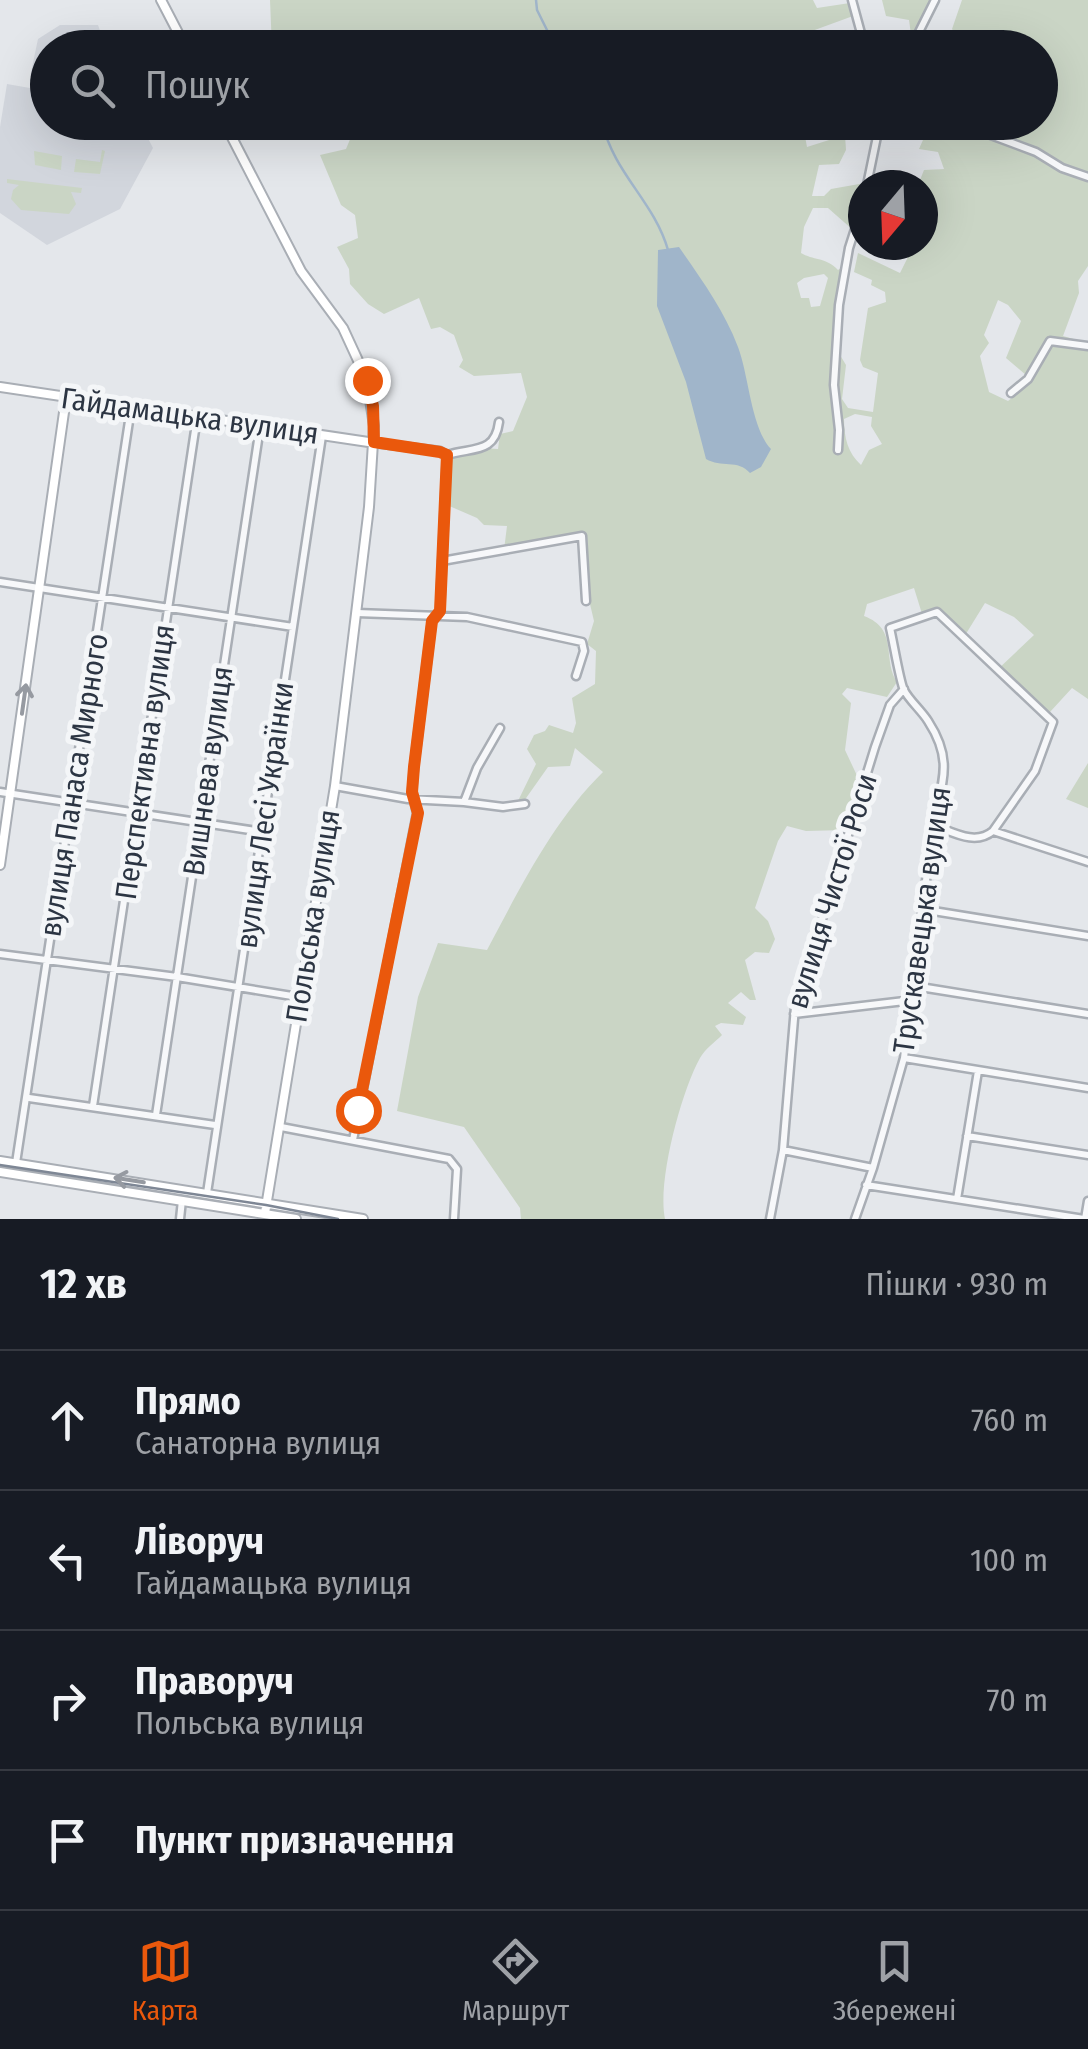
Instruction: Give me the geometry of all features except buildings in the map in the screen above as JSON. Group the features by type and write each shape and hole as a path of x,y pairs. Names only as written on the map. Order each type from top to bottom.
{"street":[{"path":"161,0 177,30"},
{"path":"852,0 860,30"},
{"path":"920,30 936,0"},
{"name":"Польська вулиця","path":"233,140 301,271 343,328 360,362 371,392 374,442 334,786 265,1216"},
{"path":"870,170 876,140"},
{"path":"1004,140 1088,178"},
{"path":"838,450 840,430 834,385 848,254"},
{"path":"1010,393 1025,384 1050,341 1088,346"},
{"name":"Гайдамацька вулиця","path":"0,387 444,453"},
{"path":"0,865 66,398"},
{"name":"вулиця Панаса Мирного","path":"16,1163 29,1098 131,408"},
{"name":"Перспективна вулиця","path":"93,1106 197,417"},
{"path":"353,1140 418,813 412,792 432,621 438,616 444,453 490,446 499,422"},
{"name":"Вишнева вулиця","path":"156,1115 260,427"},
{"name":"вулиця Лесі Українки","path":"207,1193 322,436"},
{"path":"442,561 582,536 586,601"},
{"path":"0,582 292,628"},
{"name":"Трускавецька вулиця","path":"855,1219 904,1058 921,909 945,758 942,742 904,689 890,628 937,612 1053,722 1034,771 993,831"},
{"path":"357,613 487,620 582,642 584,651 576,676"},
{"name":"вулиця Чистої Роси","path":"770,1219 783,1150 794,1014 875,747 890,705 904,689"},
{"path":"464,802 476,768 500,728"},
{"path":"334,786 503,807 525,804"},
{"path":"0,792 263,832"},
{"path":"933,825 972,839 984,838 993,831 1088,862"},
{"path":"921,909 1088,936"},
{"path":"0,954 298,997"},
{"path":"914,986 1088,1014"},
{"path":"794,1014 913,1000"},
{"path":"904,1058 1088,1088"},
{"path":"957,1199 978,1071"},
{"path":"29,1098 216,1125"},
{"path":"281,1127 454,1162 454,1219"},
{"path":"967,1136 1088,1154"},
{"path":"783,1150 873,1168"},
{"path":"0,1161 363,1219"},
{"path":"0,1172 296,1219"},
{"path":"866,1185 1045,1216 1085,1219 1088,1201"},
{"path":"180,1219 182,1200"}],"shaded area":[{"path":"60,25 98,25 100,30 52,30"},
{"path":"7,84 30,88 30,140 149,140 153,148 120,209 47,245 0,213 0,127"}],"green space":[{"path":"270,0 813,0 817,8 850,3 853,16 815,30 271,30"},
{"path":"882,0 933,0 918,30 910,30 909,20 886,16"},
{"path":"962,0 1088,0 1088,266 1078,281 1079,293 1063,336 1088,343 1088,699 1072,688 1050,712 996,671 1034,635 1014,617 985,603 964,637 937,612 923,617 914,588 867,604 864,616 875,622 886,637 897,682 887,697 847,688 842,694 851,703 845,750 860,782 845,830 806,831 787,826 778,841 755,908 768,921 775,939 769,953 755,952 745,960 756,1000 741,992 728,1003 746,1017 743,1025 715,1026 722,1035 702,1055 693,1073 678,1114 668,1161 665,1219 521,1219 520,1208 464,1127 397,1111 418,997 438,943 487,950 553,834 603,772 575,748 570,766 548,767 524,801 517,803 536,764 527,749 534,735 549,725 573,733 576,723 572,698 595,684 596,651 587,644 594,621 589,600 587,537 575,533 504,550 507,526 484,525 447,505 450,457 481,448 498,449 500,434 513,431 527,397 521,373 474,376 459,367 463,360 454,335 440,327 431,329 419,298 384,314 368,304 350,284 349,269 337,247 358,238 355,215 341,205 320,155 346,149 350,140 806,140 807,147 845,140 846,150 839,164 819,165 812,196 824,196 831,189 848,186 848,226 828,208 813,208 804,227 801,253 838,270 844,266 834,345 846,365 842,399 848,408 873,412 878,373 863,367 860,360 868,308 886,302 885,292 871,285 872,280 854,272 857,260 873,260 900,273 906,260 938,260 938,170 924,170 944,169 938,152 919,149 923,140 998,140 1035,153 1035,149 1012,140 1058,140 1058,30 952,29","holes":["824,274 828,278 820,306 811,307 809,298 801,298 797,283","998,300 1008,305 1021,321 1006,358 1033,381 1008,401 989,392 980,356 989,343 984,335","855,414 872,417 871,426 882,444 869,450 861,465 848,445 844,419"]},
{"path":"102,150 105,151 100,174 74,172 76,159 100,162"},
{"path":"34,151 62,156 61,170 35,165"},
{"path":"7,179 82,188 81,193 71,192 76,204 69,214 21,210 11,199 19,185 7,183"},
{"path":"1088,763 1088,808 1066,799"}],"water":[{"path":"679,247 732,333 759,428 771,449 761,467 750,473 740,466 706,459 686,382 657,306 658,250"}],"waterway":[{"path":"536,0 547,30"},
{"path":"608,140 668,250"}],"tram line":[{"path":"0,1165 338,1219"}],"route":[{"path":"358,1110 418,813 412,792 414,767 432,621 440,611 448,465 447,455 440,452 374,442 373,406 367,380"}]}
